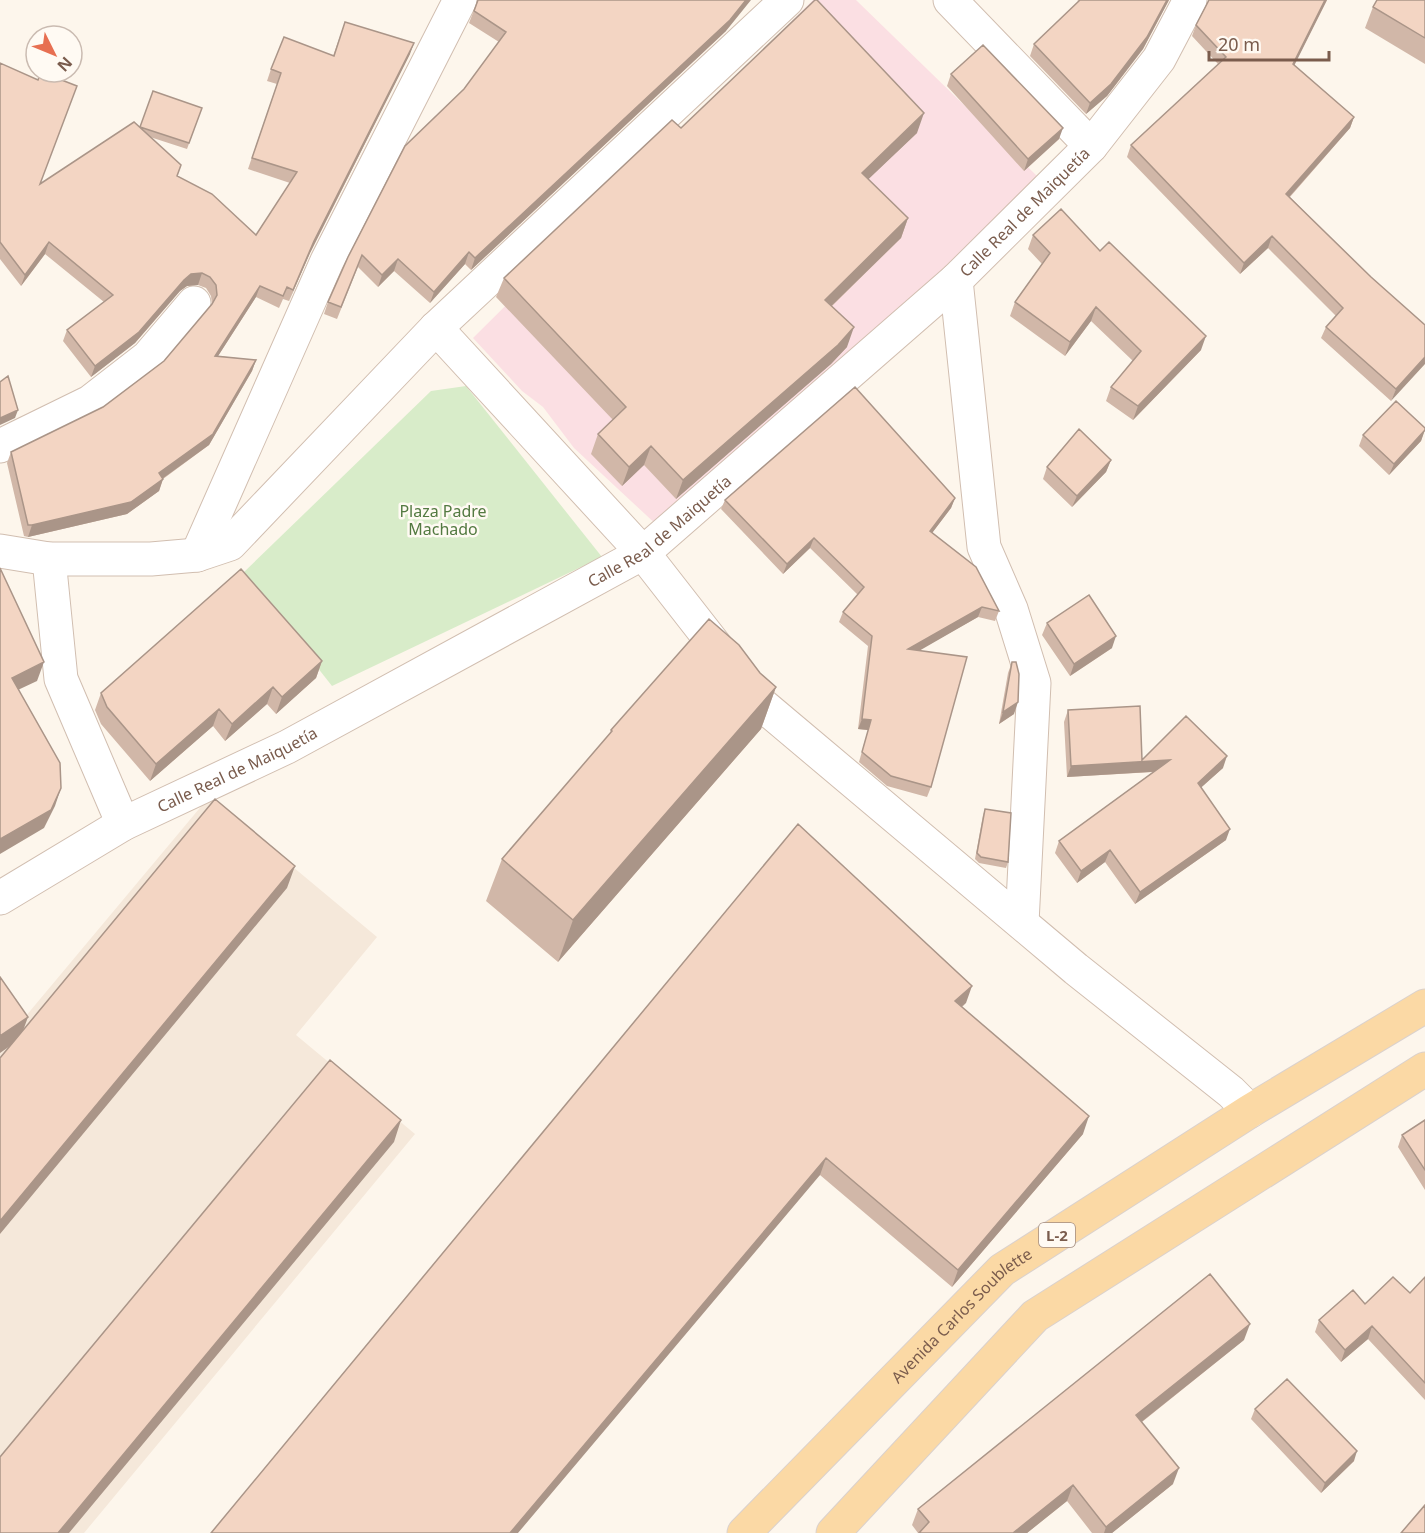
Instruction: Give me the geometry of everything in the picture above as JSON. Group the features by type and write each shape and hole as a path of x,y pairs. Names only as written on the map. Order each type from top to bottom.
{"main road":[{"name":"Avenida Carlos Soublette","path":"744,1533 1002,1270 1250,1111 1425,1006"},
{"path":"833,1533 1035,1316 1425,1069"}],"street":[{"path":"196,555 327,261 460,0"},
{"path":"0,551 49,559 152,559 196,555 230,544 436,328 787,0"},
{"path":"950,0 1091,146"},
{"name":"Calle Real de Maiquetía","path":"0,898 123,824 287,747 644,553 956,280 1091,146 1159,59 1190,0"},
{"path":"956,280 984,547 1011,609 1034,683 1022,923"},
{"path":"0,446 90,402 148,357 194,303"},
{"path":"436,328 644,553 760,703 1076,969 1232,1092 1250,1111"},
{"path":"49,559 61,679 123,824"}],"shaded area":[{"path":"813,0 856,0 1038,177 847,361 660,528 574,448 543,407 522,391 473,338"},
{"path":"209,797 377,937 296,1035 415,1134 84,1533 0,1533 0,1047"}],"green space":[{"name":"Plaza Padre Machado","path":"466,386 602,557 332,686 243,573 431,391"}],"building":[{"path":"478,0 746,0 730,20 475,258 469,252 434,292 398,259 382,275 362,255 341,307 328,302 348,257 405,146 464,89 506,32 474,11"},
{"path":"815,0 924,113 862,173 908,218 825,300 854,327 838,345 683,480 651,446 629,467 598,434 626,407 504,278 672,120 681,128"},
{"path":"1080,0 1167,0 1147,37 1111,84 1090,103 1034,44"},
{"path":"1209,0 1325,0 1293,64 1354,117 1286,194 1371,277 1425,325 1425,357 1396,389 1326,327 1343,308 1272,236 1244,263 1131,145 1226,57 1196,25"},
{"path":"1377,0 1425,0 1425,38 1373,7"},
{"path":"345,22 414,43 314,241 293,290 287,287 283,296 260,286 215,356 256,360 213,434 159,473 163,479 131,502 28,525 11,452 103,407 164,361 217,295 216,285 210,277 202,273 191,274 139,332 95,366 67,330 113,295 49,242 25,275 0,242 0,63 24,74 24,84 72,84 77,86 40,184 134,122 181,165 177,176 212,194 256,235 297,172 252,158 281,73 271,69 284,37 334,56"},
{"path":"983,45 1063,128 1028,159 951,74"},
{"path":"153,91 202,108 189,143 140,127"},
{"path":"1061,209 1100,251 1109,242 1206,336 1138,406 1111,387 1141,351 1096,307 1070,342 1015,302 1050,253 1033,235"},
{"path":"8,376 18,410 0,418 0,382"},
{"path":"855,387 955,498 930,531 976,567 999,611 982,607 908,649 967,657 931,787 891,776 862,752 871,720 862,719 872,636 843,612 864,587 814,538 787,564 725,500"},
{"path":"1396,401 1425,430 1394,464 1363,435"},
{"path":"1079,429 1111,460 1077,496 1047,467"},
{"path":"0,568 44,662 12,678 60,763 61,788 51,810 0,839"},
{"path":"241,569 322,661 282,697 273,687 232,724 219,709 156,764 107,707 101,693"},
{"path":"1089,595 1116,636 1074,664 1047,623"},
{"path":"709,619 739,645 760,673 776,687 573,920 502,859"},
{"path":"1012,662 1016,662 1019,674 1018,702 1003,712"},
{"path":"1140,706 1142,760 1186,716 1227,756 1198,783 1230,829 1140,892 1110,850 1081,871 1059,841 1170,760 1071,766 1068,710"},
{"path":"215,799 295,866 0,1221 0,1058"},
{"path":"985,809 1011,813 1008,862 981,857 977,853"},
{"path":"798,824 972,986 955,1001 1089,1116 958,1270 826,1158 510,1533 211,1533"},
{"path":"0,977 28,1017 0,1036"},
{"path":"330,1060 401,1120 58,1533 0,1533 0,1457"},
{"path":"1425,1120 1425,1170 1402,1135"},
{"path":"1210,1274 1250,1324 1136,1415 1179,1468 1106,1527 1073,1485 1013,1533 919,1533 929,1522 918,1509"},
{"path":"1393,1277 1410,1293 1425,1277 1425,1383 1372,1326 1345,1350 1319,1320 1353,1290 1365,1304"},
{"path":"1287,1379 1357,1451 1325,1483 1255,1409"},
{"path":"1425,1505 1425,1533 1401,1533"}]}
